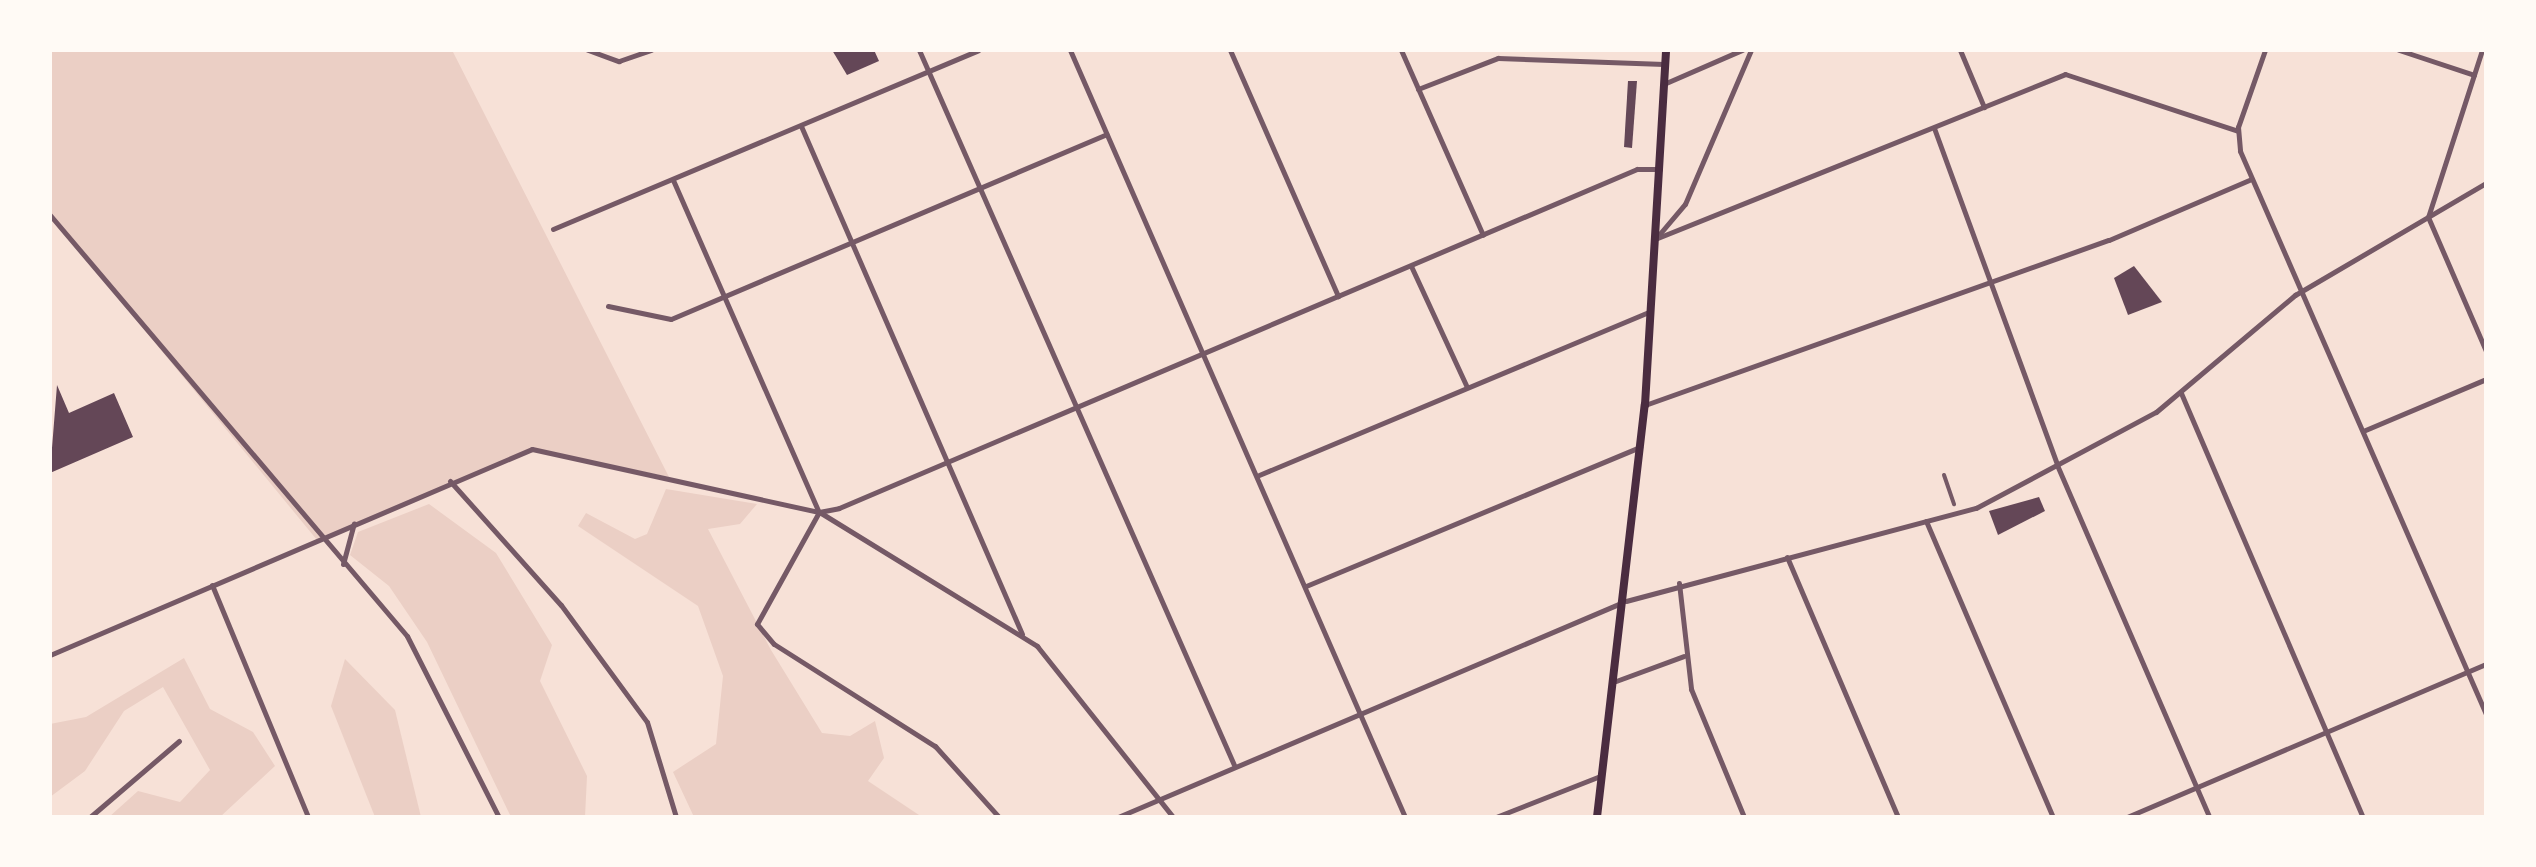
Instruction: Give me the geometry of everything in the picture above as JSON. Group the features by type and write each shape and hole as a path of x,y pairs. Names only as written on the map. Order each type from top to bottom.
{"main road":[{"path":"1596,817 1626,601 1645,405 1666,50"}],"street":[{"path":"588,50 618,61 651,50"},
{"path":"919,50 1234,765"},
{"path":"553,229 978,50"},
{"path":"1070,50 1405,817"},
{"path":"1230,50 1338,296"},
{"path":"1401,50 1483,235"},
{"path":"1666,83 1742,50"},
{"path":"1655,239 1685,204 1750,50"},
{"path":"1960,50 1984,107"},
{"path":"2266,50 2238,131 2252,178 2486,714"},
{"path":"2399,50 2474,74"},
{"path":"2482,50 2428,217 2486,351"},
{"path":"1418,89 1498,58 1666,64"},
{"path":"1655,239 2073,74 2238,131"},
{"path":"802,126 1022,634"},
{"path":"1934,128 2057,464 2210,817"},
{"path":"608,306 665,320 1106,134"},
{"path":"1000,817 935,746 774,644 757,624 818,512 950,461 1638,170 1660,169"},
{"path":"1645,405 1992,280 2252,178"},
{"path":"674,180 818,512"},
{"path":"1118,817 1626,601 1678,584 1976,508 2181,393 2304,291 2486,183"},
{"path":"50,215 316,540 422,655 499,817"},
{"path":"1411,266 1467,387"},
{"path":"1258,475 1650,312"},
{"path":"2363,431 2486,379"},
{"path":"2181,393 2362,817"},
{"path":"2184,424 2193,420"},
{"path":"1306,586 1640,447"},
{"path":"50,655 450,481 542,448 818,512 1022,634 1164,798 1172,817"},
{"path":"1944,475 1954,504"},
{"path":"450,481 561,604 647,722 676,817"},
{"path":"1926,521 2052,817"},
{"path":"343,568 354,524"},
{"path":"1787,556 1898,817"},
{"path":"1678,584 1684,656 1744,817"},
{"path":"212,585 308,817"},
{"path":"1616,681 1684,656"},
{"path":"2127,817 2486,664"},
{"path":"90,817 179,740"},
{"path":"1496,817 1601,776"}],"shaded area":[{"path":"50,50 452,50 669,477 532,449 317,540 50,215"},
{"path":"666,489 757,504 740,524 708,529 771,650 822,733 850,736 875,721 884,758 868,781 922,817 694,817 673,772 716,744 723,676 698,606 578,526 586,513 635,539 647,534"},
{"path":"429,504 496,553 552,645 540,681 587,776 585,817 511,817 427,642 389,586 350,555 358,532"},
{"path":"184,658 210,709 253,732 275,766 220,817 109,817 138,791 180,802 210,770 163,687 124,711 85,771 50,797 50,724 86,717"},
{"path":"345,659 395,710 421,817 375,817 331,706"}],"building":[{"path":"832,50 874,50 879,61 847,75"},
{"path":"1628,81 1637,81 1632,148 1624,147"},
{"path":"2134,266 2162,302 2128,315 2114,278"},
{"path":"57,385 69,413 114,393 133,437 50,473"},
{"path":"2039,497 2045,511 1998,535 1989,511"}]}
